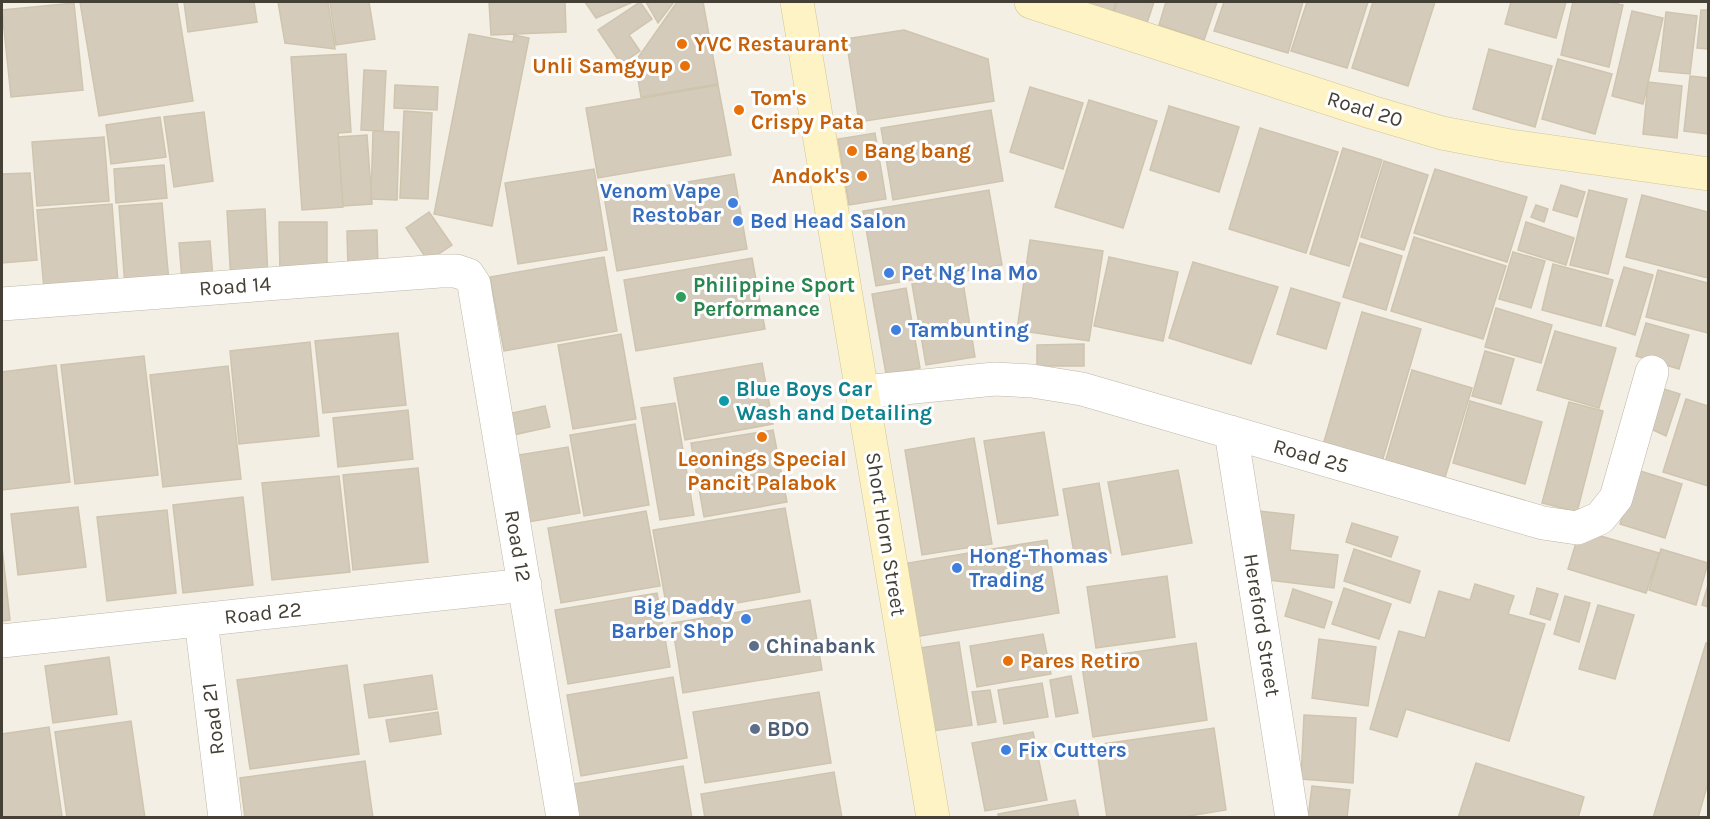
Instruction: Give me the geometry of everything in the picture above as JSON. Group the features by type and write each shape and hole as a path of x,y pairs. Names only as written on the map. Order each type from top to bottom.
{"street":[{"name":"Short Horn Street","path":"797,2 933,818"},
{"name":"Road 20","path":"1031,2 1442,133 1510,146 1708,174"},
{"name":"Road 14","path":"2,304 440,271 456,271 468,275"},
{"name":"Road 12","path":"468,275 474,285 563,818"},
{"name":"Road 25","path":"863,392 995,379 1032,381 1082,389 1543,523 1576,528 1600,518 1616,498 1652,372"},
{"name":"Hereford Street","path":"1231,432 1292,818"},
{"name":"Road 22","path":"2,642 525,585"},
{"name":"Road 21","path":"201,620 225,818"}],"building":[{"path":"80,2 177,2 193,101 99,116"},
{"path":"184,2 254,2 257,22 188,32"},
{"path":"278,2 328,2 335,49 285,43"},
{"path":"330,2 369,2 375,39 336,45"},
{"path":"489,2 565,2 566,32 491,35"},
{"path":"585,2 633,2 596,18"},
{"path":"640,2 652,19 629,35 640,51 621,64 598,30"},
{"path":"646,2 674,2 658,23"},
{"path":"677,2 703,2 718,84 641,97 635,62"},
{"path":"1068,2 1116,2 1112,16"},
{"path":"1117,2 1154,2 1146,26 1113,15"},
{"path":"1166,2 1217,2 1204,40 1159,25"},
{"path":"1224,2 1303,2 1288,53 1214,31"},
{"path":"1307,2 1368,2 1347,68 1291,51"},
{"path":"1373,2 1435,2 1408,86 1352,68"},
{"path":"1511,2 1566,2 1556,38 1505,24"},
{"path":"1573,2 1609,2 1623,5 1609,67 1561,55"},
{"path":"74,3 83,90 11,97 2,10"},
{"path":"1701,10 1708,10 1708,49 1697,48"},
{"path":"1632,11 1663,18 1643,104 1612,96"},
{"path":"1666,12 1697,16 1690,74 1659,71"},
{"path":"904,30 988,59 994,101 859,122 846,39"},
{"path":"469,34 513,42 514,35 529,38 492,226 434,214"},
{"path":"1489,49 1552,66 1535,127 1473,109"},
{"path":"346,54 351,132 338,133 343,207 302,210 291,57"},
{"path":"1558,59 1612,74 1595,134 1542,119"},
{"path":"364,70 386,71 383,131 361,130"},
{"path":"1690,76 1708,78 1708,134 1684,131"},
{"path":"1648,82 1682,86 1677,138 1643,134"},
{"path":"395,85 438,87 437,110 394,108"},
{"path":"718,85 731,155 598,178 586,108"},
{"path":"1030,87 1083,103 1063,169 1010,152"},
{"path":"1089,100 1157,121 1123,228 1055,207"},
{"path":"1169,106 1239,127 1219,192 1150,170"},
{"path":"991,110 1003,181 893,200 881,128"},
{"path":"404,111 432,113 428,199 400,198"},
{"path":"204,112 213,181 174,187 164,117"},
{"path":"160,117 166,157 111,164 106,125"},
{"path":"1260,128 1338,152 1306,253 1229,229"},
{"path":"373,131 399,132 397,200 371,199"},
{"path":"875,133 886,199 849,205 838,139"},
{"path":"367,135 372,204 343,206 338,137"},
{"path":"104,137 109,201 37,206 32,142"},
{"path":"1343,148 1382,160 1349,266 1310,254"},
{"path":"1384,161 1428,175 1404,250 1361,237"},
{"path":"164,165 167,198 116,203 114,169"},
{"path":"594,169 607,250 518,264 505,183"},
{"path":"1435,169 1527,197 1507,262 1414,233"},
{"path":"30,173 37,260 2,263 2,174"},
{"path":"734,174 747,249 617,271 604,196"},
{"path":"1561,185 1585,192 1577,217 1553,210"},
{"path":"989,190 1002,265 876,286 863,211"},
{"path":"1589,190 1627,199 1608,274 1570,265"},
{"path":"1642,195 1708,212 1708,278 1626,257"},
{"path":"162,203 169,282 125,286 119,206"},
{"path":"112,204 118,283 44,289 37,210"},
{"path":"1536,205 1548,209 1544,222 1531,217"},
{"path":"265,209 268,280 231,283 227,211"},
{"path":"429,212 452,245 428,261 406,228"},
{"path":"279,222 327,222 327,275 280,275"},
{"path":"1526,222 1574,238 1566,265 1518,250"},
{"path":"377,230 378,270 348,270 347,231"},
{"path":"1414,237 1506,266 1483,339 1391,311"},
{"path":"1030,240 1103,251 1089,341 1017,330"},
{"path":"210,241 213,279 182,281 179,243"},
{"path":"1360,243 1402,256 1386,310 1343,297"},
{"path":"1513,252 1545,261 1531,308 1499,299"},
{"path":"604,257 617,331 504,351 490,277"},
{"path":"1109,257 1178,272 1163,341 1094,326"},
{"path":"752,258 765,329 636,351 624,280"},
{"path":"1193,262 1278,287 1251,364 1169,338"},
{"path":"1553,264 1613,280 1601,326 1542,310"},
{"path":"1624,267 1653,275 1635,335 1606,326"},
{"path":"1658,270 1708,283 1708,333 1646,317"},
{"path":"962,276 975,357 926,365 912,284"},
{"path":"906,288 920,368 886,374 872,294"},
{"path":"1291,288 1340,303 1326,349 1277,334"},
{"path":"1496,308 1552,325 1541,363 1485,347"},
{"path":"1362,312 1421,329 1382,462 1323,445"},
{"path":"1646,323 1689,335 1679,369 1636,356"},
{"path":"1555,331 1616,348 1599,408 1537,390"},
{"path":"398,333 406,405 323,413 315,341"},
{"path":"621,334 636,419 573,429 558,345"},
{"path":"310,342 319,436 239,444 230,351"},
{"path":"1084,344 1084,366 1037,366 1037,345"},
{"path":"1485,351 1514,359 1501,404 1472,396"},
{"path":"144,356 158,475 75,484 61,365"},
{"name":"Blue Boys Car Wash and Detailing","path":"762,363 773,424 685,440 674,378"},
{"path":"56,365 70,482 2,490 2,372"},
{"path":"228,366 241,479 163,487 150,375"},
{"path":"1412,370 1472,388 1443,484 1384,466"},
{"path":"1654,386 1680,394 1666,436 1640,424"},
{"path":"1686,399 1708,406 1708,486 1663,472"},
{"path":"1470,401 1542,422 1525,484 1453,463"},
{"path":"1569,402 1603,411 1577,512 1542,503"},
{"path":"675,403 694,515 660,520 641,408"},
{"path":"545,406 550,427 504,437 499,416"},
{"path":"408,410 413,459 338,467 333,418"},
{"path":"635,424 649,505 584,516 570,435"},
{"path":"773,430 787,502 704,517 691,443"},
{"path":"1044,432 1058,515 998,524 984,441"},
{"path":"974,438 992,544 922,555 905,450"},
{"path":"568,447 580,513 523,523 512,456"},
{"path":"418,468 428,562 353,570 343,475"},
{"path":"1178,470 1192,543 1122,555 1108,482"},
{"path":"1637,470 1682,484 1665,538 1620,524"},
{"path":"339,476 350,572 272,580 262,483"},
{"path":"1099,483 1111,553 1075,559 1063,489"},
{"path":"243,497 253,585 183,593 173,505"},
{"path":"78,507 86,567 18,575 11,514"},
{"path":"785,508 800,592 668,615 653,530"},
{"path":"167,510 176,593 107,601 97,517"},
{"path":"646,511 660,586 561,603 548,528"},
{"path":"1259,511 1294,515 1290,550 1338,555 1334,588 1259,579"},
{"path":"1352,523 1398,537 1391,557 1346,542"},
{"path":"1580,530 1659,553 1646,593 1568,569"},
{"path":"1047,540 1059,613 909,638 896,565"},
{"path":"2,547 10,620 2,621"},
{"path":"1354,549 1420,571 1410,603 1344,581"},
{"path":"1661,549 1708,563 1696,605 1649,590"},
{"path":"1167,576 1175,637 1096,648 1087,587"},
{"path":"1475,584 1514,596 1508,614 1545,624 1509,741 1406,709 1397,737 1370,729 1399,631 1425,638 1439,591 1470,600"},
{"path":"1708,585 1708,607 1702,605"},
{"path":"1344,588 1391,604 1379,639 1332,624"},
{"path":"1537,588 1558,594 1550,620 1530,614"},
{"path":"1293,589 1332,602 1324,628 1285,616"},
{"path":"657,593 670,667 568,684 555,610"},
{"path":"1565,596 1590,603 1579,642 1554,634"},
{"path":"810,600 822,670 683,693 672,623"},
{"path":"1598,605 1634,615 1615,679 1579,669"},
{"path":"1043,634 1051,674 977,687 970,646"},
{"path":"1319,639 1376,647 1368,706 1312,698"},
{"path":"959,642 972,725 920,733 907,650"},
{"path":"1196,643 1207,720 1093,737 1081,660"},
{"path":"1706,643 1708,643 1708,783 1698,818 1653,818"},
{"path":"109,657 117,714 53,723 45,666"},
{"path":"347,665 359,754 250,769 237,680"},
{"path":"432,675 437,709 369,718 364,685"},
{"path":"1071,676 1078,713 1056,717 1050,680"},
{"path":"673,677 687,758 581,776 567,695"},
{"path":"1042,683 1048,717 1004,724 998,690"},
{"path":"990,690 996,722 978,725 972,692"},
{"path":"819,692 831,763 705,783 693,712"},
{"path":"438,712 441,734 390,742 386,720"},
{"path":"1304,715 1356,718 1353,783 1301,779"},
{"path":"131,721 145,818 67,818 55,732"},
{"path":"49,727 62,816 2,818 2,734"},
{"path":"1214,728 1226,810 1177,818 1107,818 1096,745"},
{"path":"1033,732 1047,800 985,811 972,743"},
{"path":"365,761 373,818 245,818 240,778"},
{"path":"1476,763 1584,797 1578,818 1458,818"},
{"path":"683,766 692,818 567,818 561,786"},
{"path":"834,772 842,818 705,818 701,794"},
{"path":"1312,786 1350,790 1347,818 1308,818"},
{"path":"1075,800 1079,818 999,818 998,814"}],"place":[{"name":"YVC Restaurant","path":"682,44"},
{"name":"Unli Samgyup","path":"685,66"},
{"name":"Tom's Crispy Pata","path":"739,110"},
{"name":"Bang bang","path":"852,151"},
{"name":"Andok's","path":"862,176"},
{"name":"Venom Vape Restobar","path":"733,203"},
{"name":"Bed Head Salon","path":"738,221"},
{"name":"Pet Ng Ina Mo","path":"889,273"},
{"name":"Philippine Sport Performance","path":"681,297"},
{"name":"Tambunting","path":"896,330"},
{"name":"Blue Boys Car Wash and Detailing","path":"724,401"},
{"name":"Leonings Special Pancit Palabok","path":"762,437"},
{"name":"Hong-Thomas Trading","path":"957,568"},
{"name":"Big Daddy Barber Shop","path":"746,619"},
{"name":"Chinabank","path":"754,646"},
{"name":"Pares Retiro","path":"1008,661"},
{"name":"BDO","path":"755,729"},
{"name":"Fix Cutters","path":"1006,750"}]}
